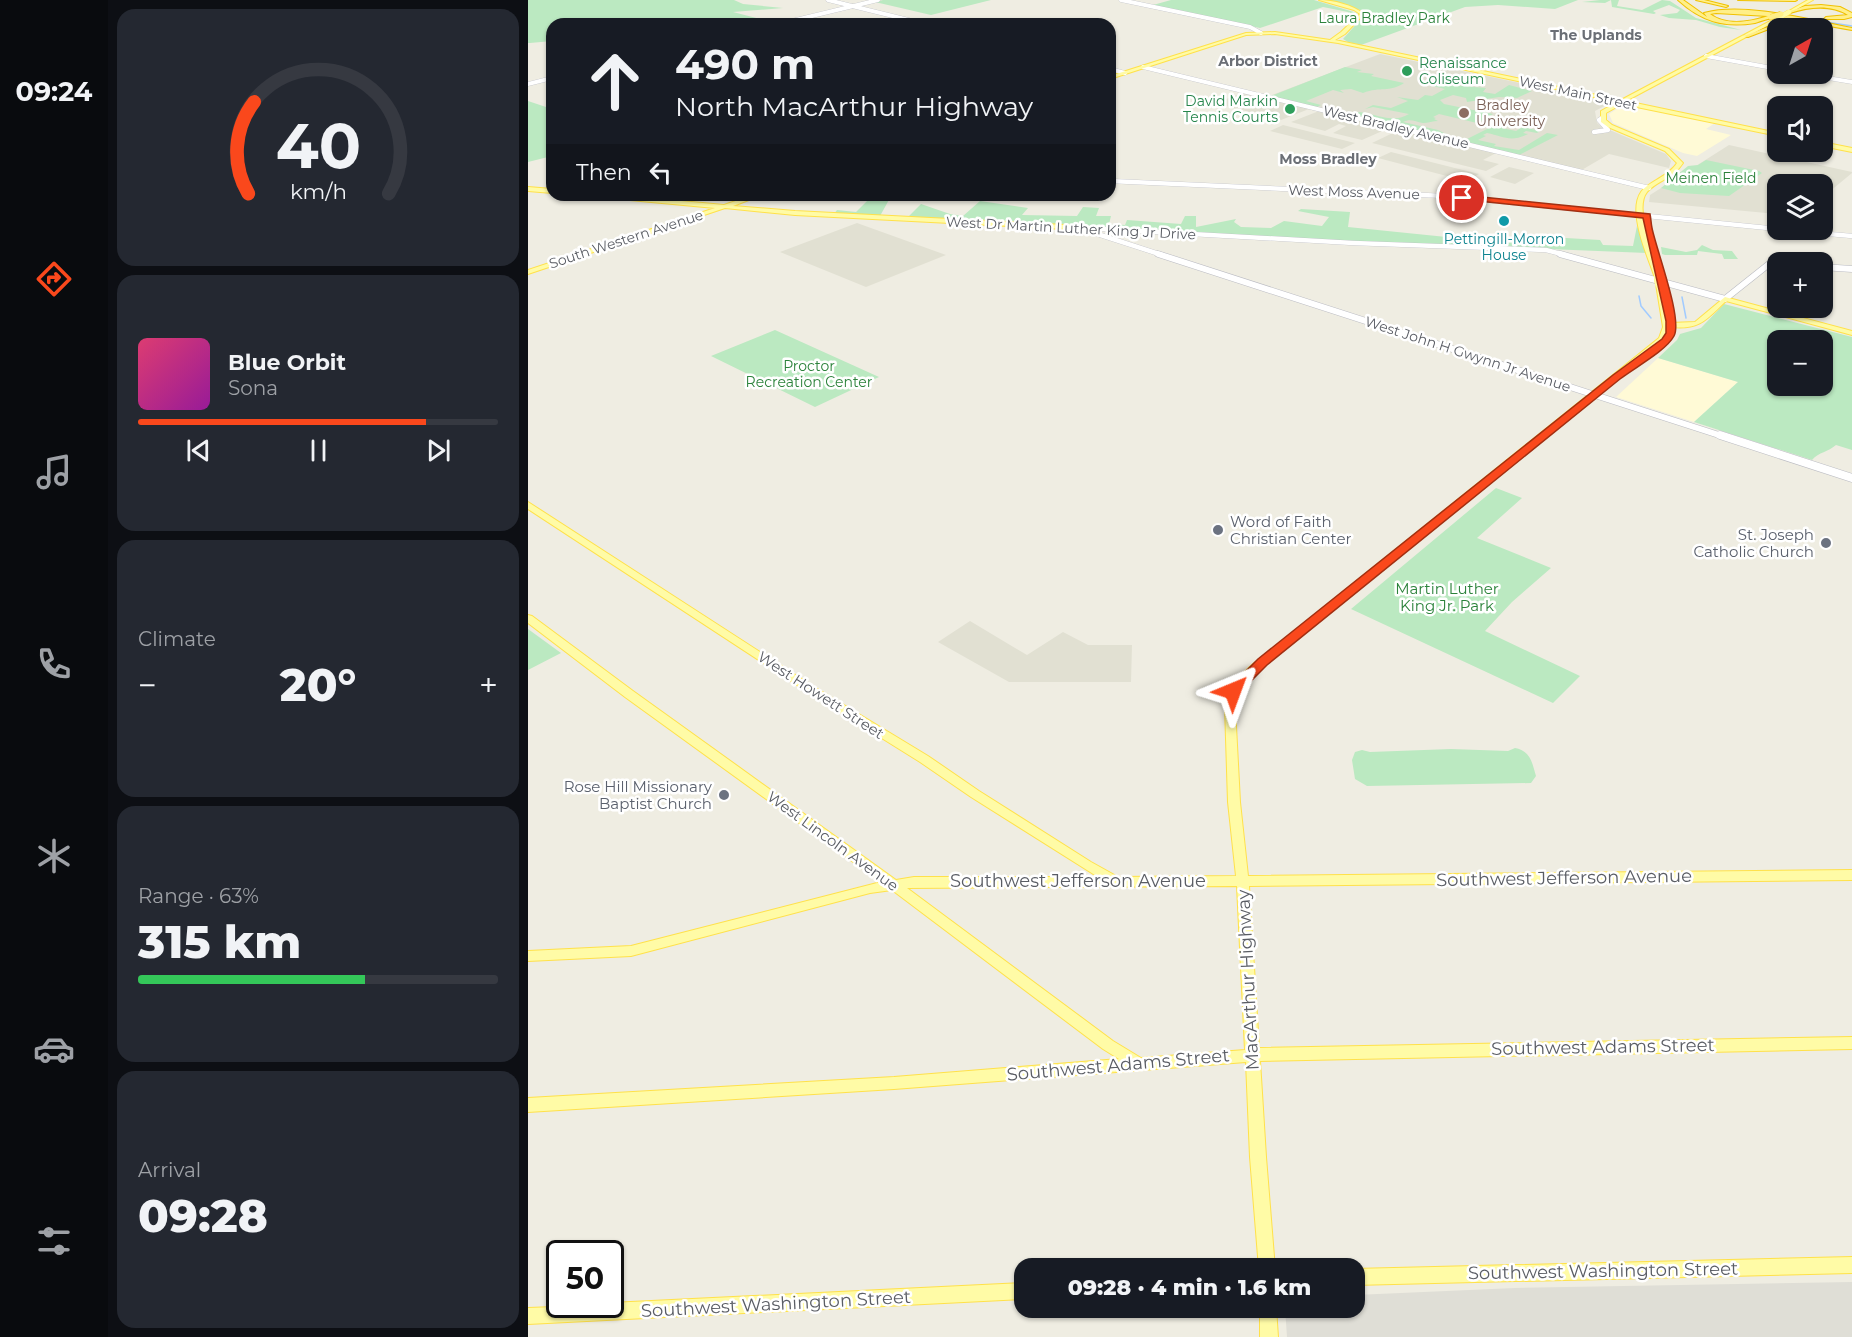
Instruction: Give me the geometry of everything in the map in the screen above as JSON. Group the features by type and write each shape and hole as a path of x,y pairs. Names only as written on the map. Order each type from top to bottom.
{"highway":[{"path":"1680,0 1704,18 1759,27"},
{"path":"1698,0 1852,28"},
{"path":"1711,0 1852,28"},
{"path":"1740,0 1805,1 1852,11"},
{"path":"1720,2 1818,18 1840,19 1852,15 1841,9 1823,7 1805,8 1781,15 1736,22 1714,20 1706,14 1714,11 1735,11 1852,28"},
{"path":"1737,25 1748,33 1784,27 1852,28"}],"main road":[{"path":"1321,0 1361,12 1361,16 1331,41"},
{"path":"1642,356 1666,341 1671,325 1660,281 1641,226 1642,195 1679,168 1678,158 1667,150 1610,126 1602,118 1605,110 1805,1"},
{"name":"West Main Street","path":"1116,76 1235,36 1259,33 1314,38 1379,51"},
{"path":"1314,38 1330,38 1343,33"},
{"path":"1343,33 1342,41 1352,45"},
{"name":"West Main Street","path":"1331,41 1767,133"},
{"path":"1833,146 1852,150"},
{"path":"528,189 546,190"},
{"name":"West Dr Martin Luther King Jr Drive","path":"660,201 849,217 1085,228"},
{"name":"South Western Avenue","path":"528,272 741,201"},
{"path":"1595,395 1642,356 1666,332 1660,281"},
{"path":"1671,325 1694,326 1705,320 1725,299 1852,333"},
{"name":"MacArthur Highway","path":"1266,1258 1243,881 1234,802 1230,706 1233,691 1256,667 1595,395"},
{"name":"West Howett Street","path":"528,505 1087,866 1116,880"},
{"name":"West Lincoln Avenue","path":"528,618 629,694 892,883 1108,1045 1139,1063"},
{"name":"Southwest Jefferson Avenue","path":"528,956 631,951 892,883 978,880 1243,881 1852,875"},
{"name":"Southwest Adams Street","path":"528,1105 894,1083 1253,1055 1456,1049 1852,1043"},
{"name":"Southwest Washington Street","path":"1365,1276 1852,1265"},
{"name":"Southwest Washington Street","path":"528,1316 1014,1292"},
{"path":"1268,1318 1269,1337"}],"street":[{"path":"828,0 901,18"},
{"path":"804,18 878,0"},
{"path":"1120,0 1253,28 1259,33"},
{"path":"1706,56 1767,67"},
{"name":"West Bradley Avenue","path":"1143,67 1649,188"},
{"path":"1116,71 1125,73"},
{"path":"1833,79 1852,82"},
{"path":"528,84 546,80"},
{"path":"1594,132 1608,130 1599,120 1602,118"},
{"name":"West Moss Avenue","path":"1116,181 1445,196 1767,228"},
{"name":"West Dr Martin Luther King Jr Drive","path":"1085,228 1353,243 1546,250 1725,299"},
{"name":"West John H Gwynn Jr Avenue","path":"1085,228 1085,230 1852,478"},
{"path":"1833,234 1852,236"},
{"path":"1725,299 1767,266"},
{"path":"1833,268 1852,269"}],"shaded area":[{"name":"Bradley University","path":"1380,54 1607,101 1610,103 1595,111 1597,123 1605,130 1666,154 1671,161 1669,168 1609,154 1580,171 1267,97"},
{"path":"1243,93 1309,109 1281,120 1215,103"},
{"path":"1623,105 1715,123 1706,129 1731,135 1697,156 1683,153 1613,123 1609,114"},
{"path":"1319,111 1389,128 1362,140 1333,133 1346,126 1339,124 1325,131 1291,122"},
{"path":"1283,125 1355,143 1342,149 1270,131"},
{"name":"Bradley University","path":"1399,130 1496,153 1483,160 1499,164 1486,171 1372,143"},
{"path":"1729,145 1767,153 1767,162 1806,162 1852,172 1833,189 1833,174 1767,174 1767,213 1649,202 1650,195"},
{"name":"Bradley University","path":"1391,152 1479,174 1466,181 1378,158"},
{"name":"Bradley University","path":"1509,167 1534,173 1515,184 1490,177"},
{"path":"857,223 946,255 866,287 780,252"},
{"path":"1658,358 1738,382 1694,422 1616,397"},
{"path":"970,621 1027,655 1063,632 1088,645 1132,645 1131,682 1009,682 938,642"},
{"path":"1852,1282 1852,1337 1287,1337 1286,1318 1365,1318 1365,1295 1515,1288"}],"green space":[{"path":"528,0 734,0 743,4 783,8 733,12 756,18 546,18 546,42 528,43"},
{"path":"883,0 991,0 931,15 875,2"},
{"path":"1171,0 1314,0 1357,13 1355,17 1349,17 1348,12 1323,7 1260,28 1153,5"},
{"name":"Laura Bradley Park","path":"1327,0 1578,0 1555,9 1498,5 1465,7 1361,45 1343,39 1367,12"},
{"path":"1611,0 1605,3 1582,2"},
{"path":"1611,0 1619,0 1617,6 1642,10 1662,0 1670,1 1696,18 1741,30 1660,15 1677,13 1680,10 1669,5 1653,11 1656,13 1654,14 1612,7"},
{"path":"1345,67 1362,70 1357,72 1374,74 1371,76 1404,83 1394,88 1363,93 1351,89 1340,90 1344,93 1333,90 1306,101 1321,105 1317,107 1271,96"},
{"path":"1440,77 1459,81 1450,85 1486,88 1483,92 1495,94 1509,85 1532,91 1517,98 1499,97 1467,102 1466,98 1453,95 1440,100 1444,104 1493,114 1477,123 1439,114 1433,117 1438,121 1403,122 1438,130 1450,136 1446,137 1348,114 1362,112 1393,118 1409,114 1373,107 1365,109 1373,105 1391,108 1408,101 1397,97 1418,100 1425,95 1432,96 1445,89 1425,84 1436,83 1433,80"},
{"path":"528,101 546,107 546,158 528,162"},
{"path":"1513,116 1530,119 1520,125 1515,124 1521,120 1513,118 1505,122 1507,124 1502,128 1516,131 1523,127 1540,131 1537,133 1526,131 1523,133 1528,134 1516,138 1487,133 1478,140 1496,144 1494,146 1519,150 1547,133 1558,135 1519,155 1463,141"},
{"name":"Meinen Field","path":"1706,160 1762,173 1729,196 1680,193 1661,188 1688,166 1698,165"},
{"path":"867,201 888,201 880,216 834,214 837,210 856,212"},
{"path":"980,201 1028,208 1022,215 1077,216 1083,207 1099,208 1096,216 1111,216 1109,224 1125,225 1127,220 1181,224 1185,216 1196,216 1196,227 1236,219 1234,222 1241,227 1271,228 1284,221 1322,226 1329,217 1298,211 1301,209 1350,212 1348,227 1466,239 1532,236 1600,240 1603,245 1633,246 1637,226 1647,253 1272,238 907,218 921,204 963,216"},
{"path":"1702,245 1713,250 1732,251 1738,259 1724,259 1722,254 1698,251 1697,255 1665,255 1662,254 1661,247 1686,252 1697,250"},
{"path":"1724,304 1767,315 1767,318 1778,318 1825,330 1767,330 1767,396 1833,396 1833,332 1852,337 1852,450 1836,445 1812,460 1694,422 1738,382 1658,358 1677,340 1680,334 1701,328"},
{"name":"Proctor Recreation Center","path":"775,330 879,377 815,407 711,356"},
{"name":"Martin Luther King Jr. Park","path":"1496,488 1522,498 1477,538 1551,568 1512,602 1485,631 1580,676 1553,703 1351,609"},
{"path":"528,629 561,653 528,670"},
{"path":"1515,748 1528,755 1532,762 1536,776 1531,783 1367,786 1355,779 1352,760 1355,752 1362,750 1370,752 1451,749 1508,751"}],"waterway":[{"path":"1833,23 1852,26"},
{"path":"1639,296 1641,306 1651,318"},
{"path":"1682,297 1686,318"}],"place":[{"name":"Renaissance Coliseum","path":"1407,71"},
{"name":"David Markin Tennis Courts","path":"1290,109"},
{"name":"Bradley University","path":"1464,113"},
{"name":"Pettingill-Morron House","path":"1504,221"},
{"name":"Word of Faith Christian Center","path":"1218,530"},
{"name":"St. Joseph Catholic Church","path":"1826,543"},
{"name":"Rose Hill Missionary Baptist Church","path":"724,795"}],"district":[{"name":"The Uplands","path":"1596,35"},
{"name":"Arbor District","path":"1268,61"},
{"name":"Moss Bradley","path":"1328,159"}],"route":[{"path":"1233,691 1263,662 1642,356 1670,337 1671,321 1657,256 1647,228 1647,216 1462,198"}]}
